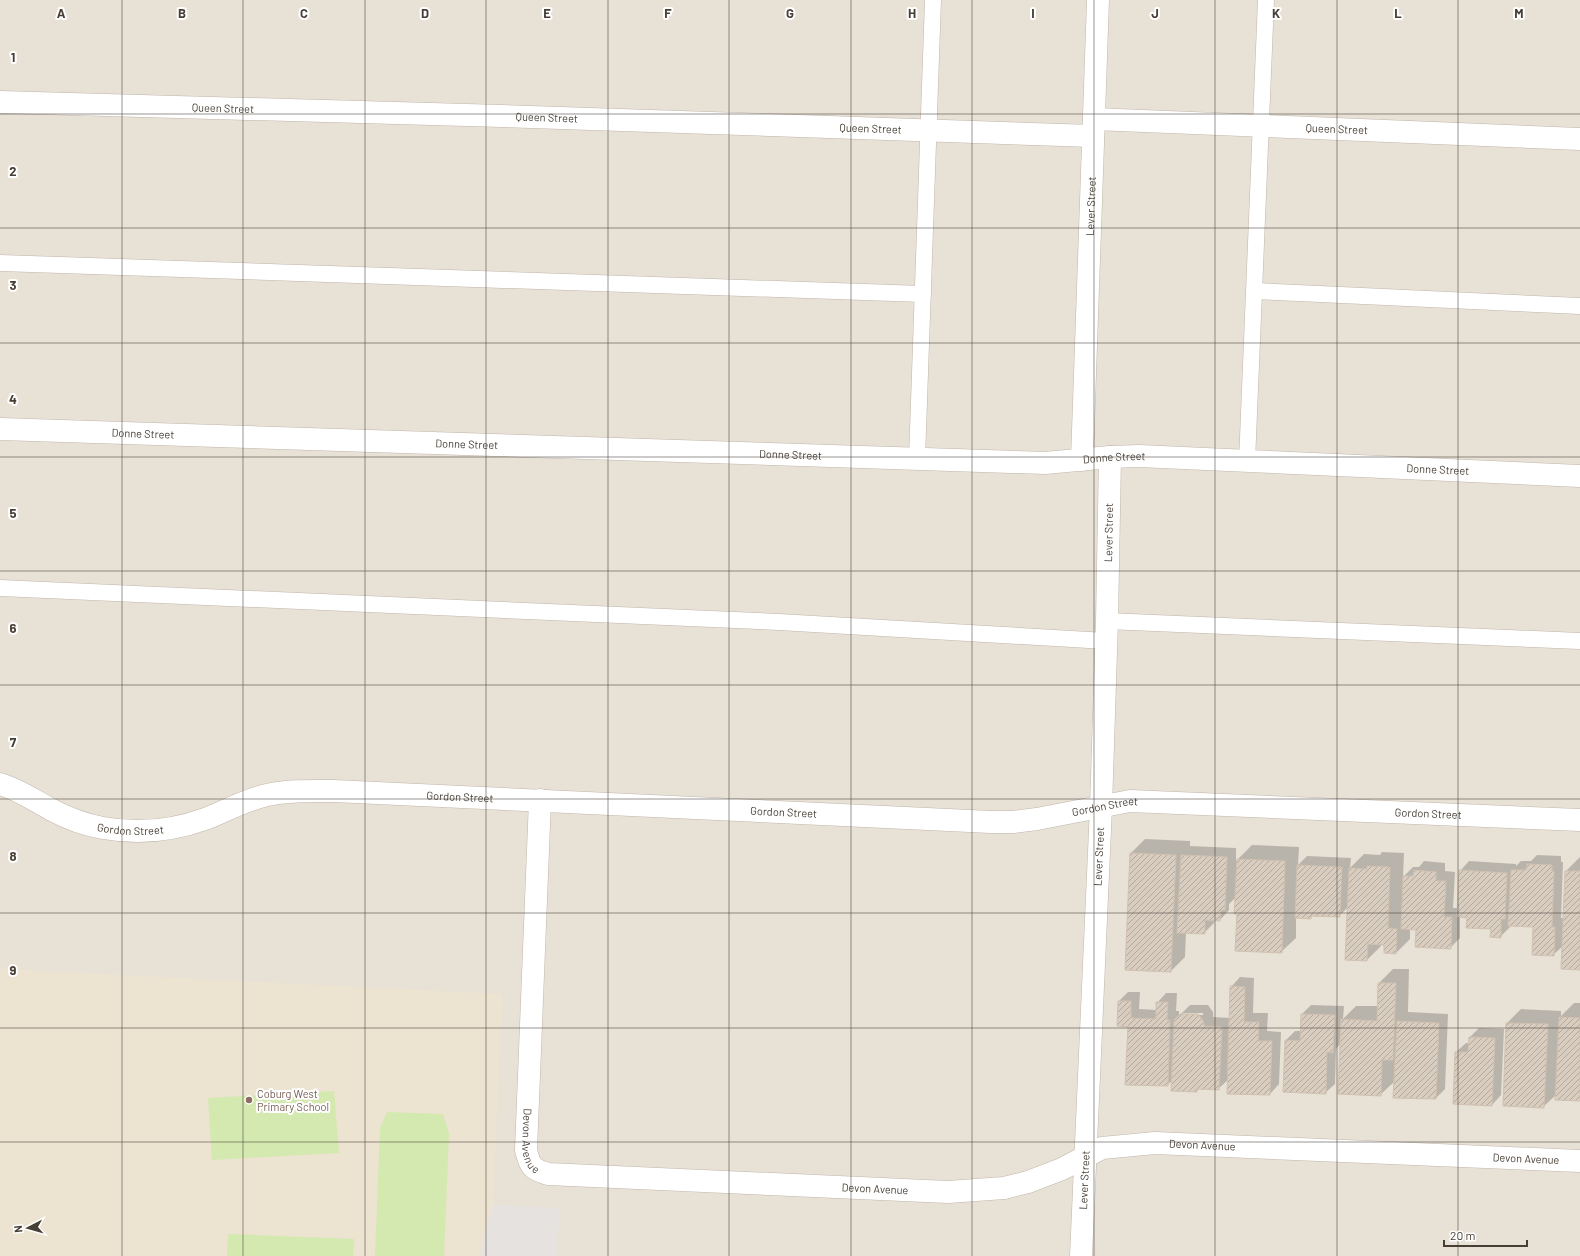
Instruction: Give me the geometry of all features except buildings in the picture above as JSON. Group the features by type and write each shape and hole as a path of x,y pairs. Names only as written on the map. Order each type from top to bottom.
{"street":[{"name":"Lever Street","path":"1082,460 1098,0"},
{"name":"Queen Street","path":"0,102 502,116 929,131 1260,125 1580,139"},
{"name":"Donne Street","path":"0,429 1045,463 1139,456 1580,476"},
{"name":"Lever Street","path":"1081,1256 1101,807 1107,631 1110,457"},
{"name":"Gordon Street","path":"0,784 20,792 53,811 78,821 103,828 152,831 170,829 204,819 235,805 262,796 289,791 334,791 540,800 991,822 1037,819 1130,801 1580,820"},
{"name":"Devon Avenue","path":"540,800 526,1150 531,1166 548,1174 948,1192 1004,1188 1028,1182 1062,1169 1102,1148 1155,1142 1580,1161"}],"lane":[{"path":"917,459 924,294 933,0"},
{"path":"1247,462 1266,0"},
{"path":"0,263 924,294"},
{"path":"1255,292 1580,306"},
{"path":"0,588 772,622 1580,641"}],"shaded area":[{"path":"0,0 1580,0 1580,1256 0,1256"},
{"name":"Coburg West Primary School","path":"0,969 502,994 493,1205 560,1208 557,1256 0,1256"},
{"path":"493,1205 560,1208 557,1256 480,1256"}],"green space":[{"path":"334,1091 339,1153 212,1160 208,1098"},
{"path":"387,1112 443,1114 449,1133 444,1256 375,1256 380,1128"},
{"path":"228,1234 354,1239 353,1256 227,1256"}],"place":[{"name":"Coburg West Primary School","path":"249,1100"}]}
